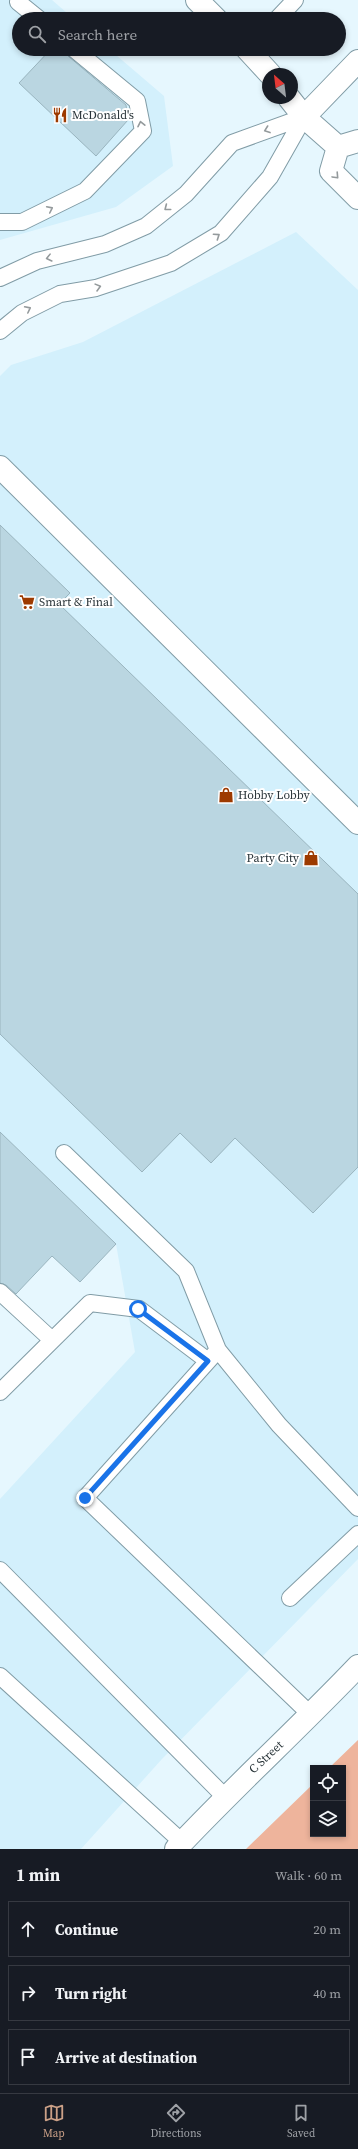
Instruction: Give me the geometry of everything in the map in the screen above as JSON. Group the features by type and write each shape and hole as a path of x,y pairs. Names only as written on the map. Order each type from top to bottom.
{"street":[{"path":"197,0 209,12"},
{"path":"253,56 264,68"},
{"path":"304,117 358,61"},
{"path":"294,104 304,117 348,144 331,171 358,198"},
{"path":"0,467 358,824"},
{"name":"C Street","path":"179,1846 225,1797 311,1715 358,1666"}],"lane":[{"path":"284,12 295,0"},
{"path":"18,2 30,12"},
{"path":"0,222 22,222 85,191 143,131 137,102 82,56"},
{"path":"0,278 37,261 105,244 146,226 186,194 232,143 304,117"},
{"path":"0,331 22,312 60,294 96,288 171,263 221,233 270,177 304,117"},
{"path":"64,1153 186,1271 213,1355"},
{"path":"0,1292 52,1340"},
{"path":"0,1392 90,1303 138,1309 213,1355 358,1508"},
{"path":"213,1355 85,1498 311,1715"},
{"path":"290,1598 358,1534"},
{"path":"0,1570 225,1797"},
{"path":"0,1676 179,1846"}],"shaded area":[{"path":"0,0 52,0 66,12 12,12 12,56 117,56 164,96 173,166 116,207 0,240"},
{"path":"296,232 358,290 358,1559 162,1759 81,1849 0,1849 0,1499 135,1352 116,1244 0,1132 0,376 11,365 83,342"},
{"path":"358,1740 358,1849 246,1849 310,1787 310,1837 346,1837 346,1765 332,1765"}],"building":[{"path":"44,56 68,56 126,105 128,120 96,156 19,83"},
{"path":"0,525 70,593 59,604 358,894 358,1167 313,1213 235,1138 211,1163 180,1133 142,1172 0,1034"},
{"path":"0,1132 116,1244 80,1282 52,1256 16,1294 6,1285 0,1283"}],"place":[{"name":"McDonald's","path":"60,115"},
{"name":"Smart & Final","path":"27,602"},
{"name":"Hobby Lobby","path":"226,795"},
{"name":"Party City","path":"311,858"}],"route":[{"path":"85,1498 208,1361 138,1309"}]}
